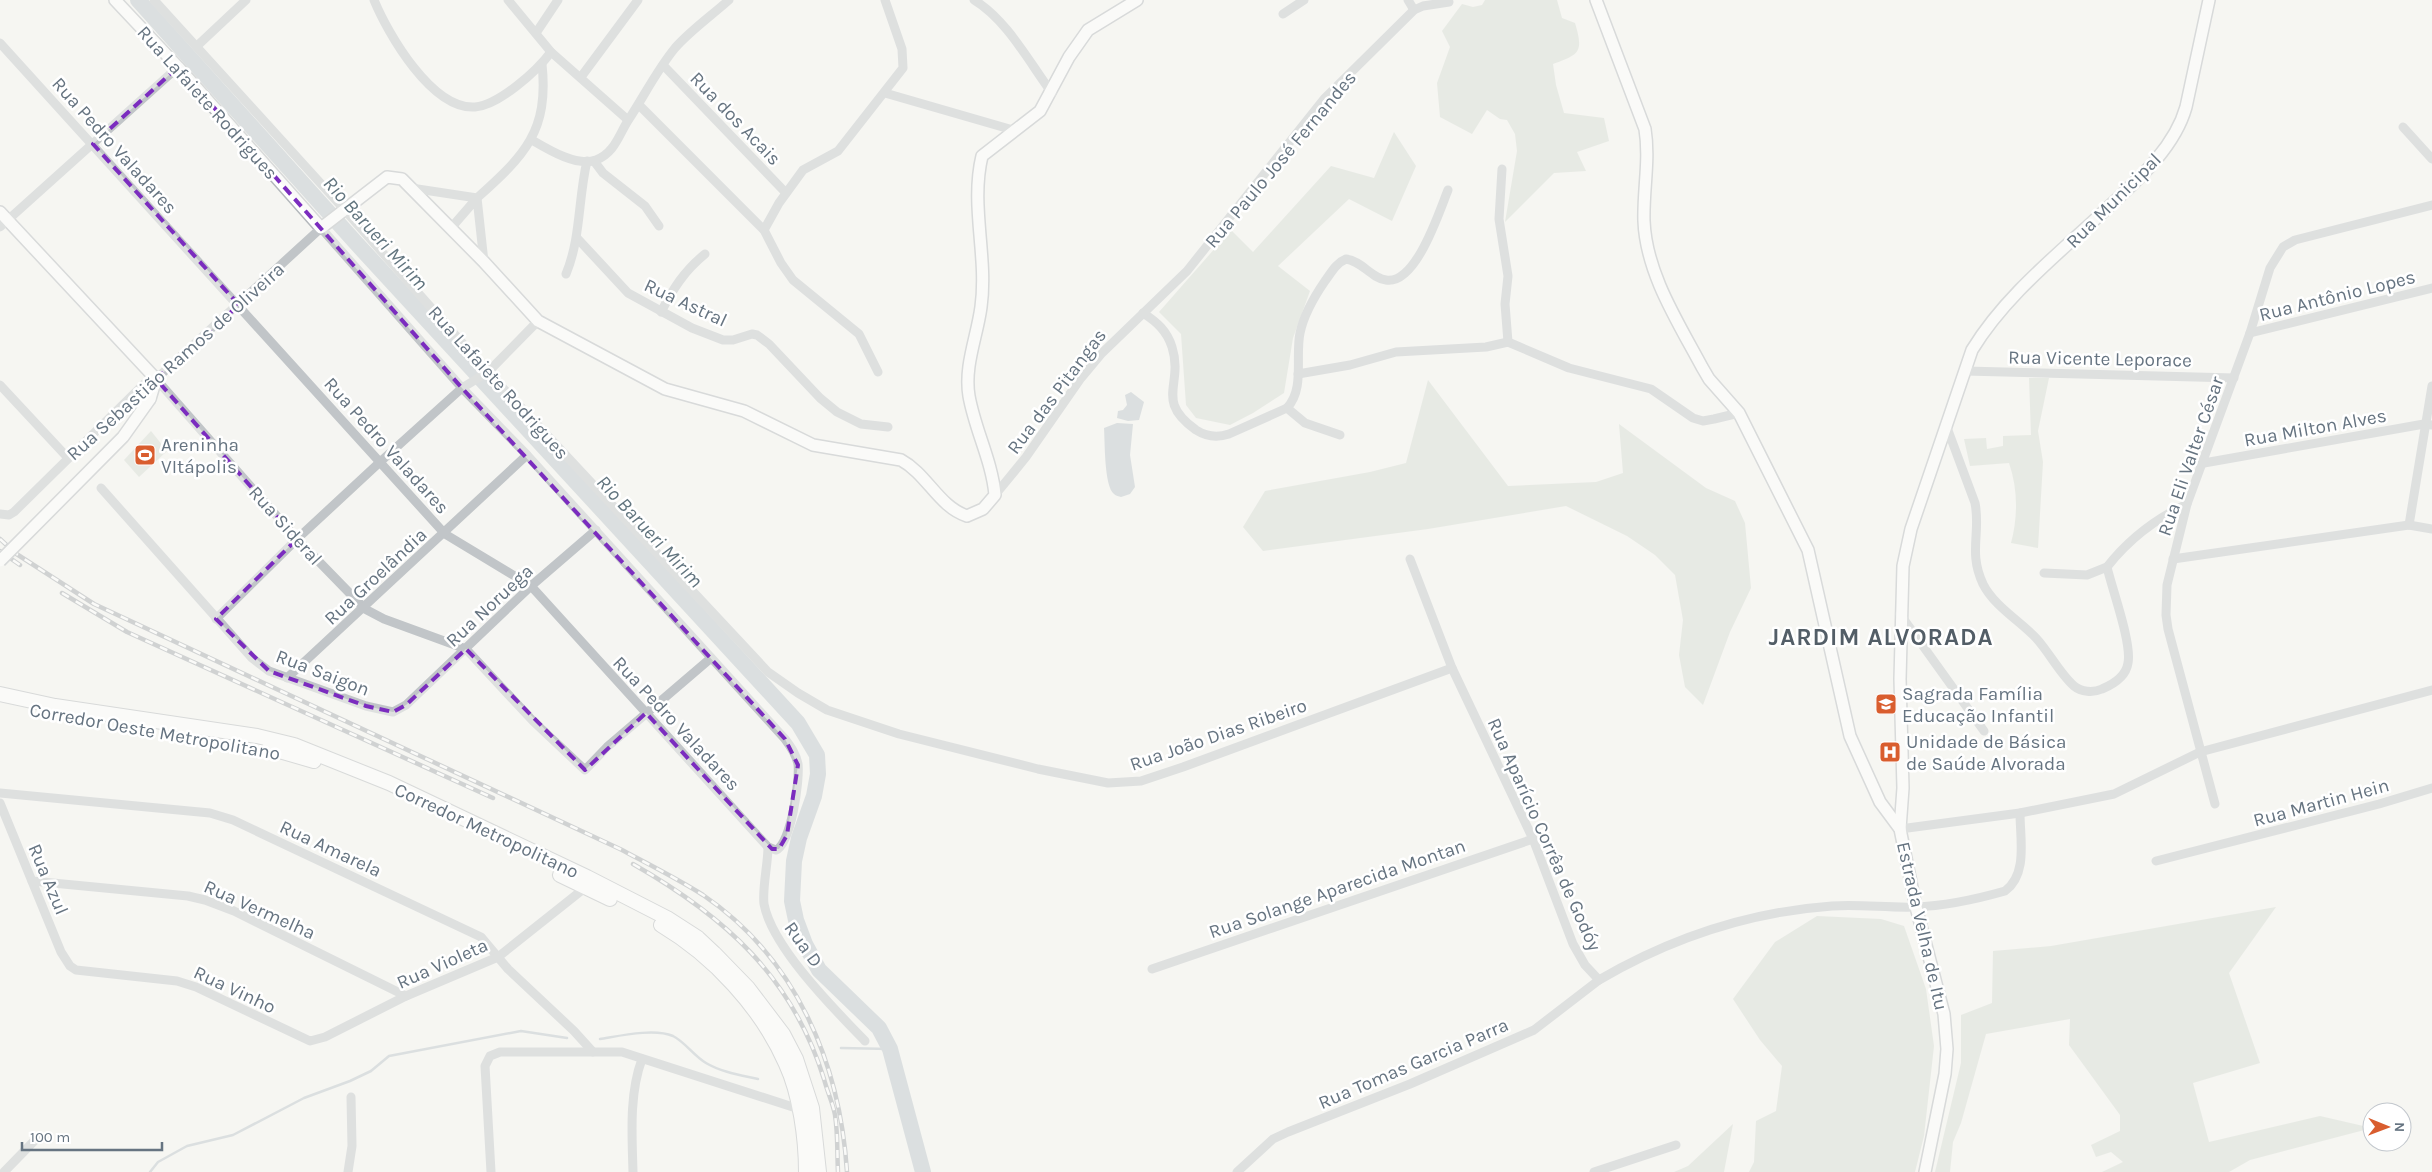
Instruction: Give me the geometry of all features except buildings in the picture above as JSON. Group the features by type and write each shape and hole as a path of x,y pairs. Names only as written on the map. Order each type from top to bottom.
{"main road":[{"name":"Rua Lafaiete Rodrigues","path":"115,0 323,226"},
{"path":"341,211 387,177 394,176 402,179 484,262 538,321 665,389 744,411 812,445 901,460 911,465 935,493 960,514 967,516 975,514 995,495 992,474 969,398 967,377 981,306 982,238 977,206 979,169 982,156 1013,130 1040,111 1052,93 1069,57 1088,30 1137,0"},
{"name":"Estrada Velha de Itu","path":"1596,0 1645,129 1648,148 1644,221 1646,240 1658,279 1705,373 1739,413 1808,550 1850,736 1880,802 1900,829 1916,907 1939,990 1944,1014 1947,1049 1940,1104 1925,1172"},
{"name":"Rua Municipal","path":"1900,829 1903,788 1900,614 1903,566 1911,529 1972,350 1985,329 2005,305 2132,185 2173,138 2182,122 2186,107 2209,0"},
{"name":"Rua Sebastião Ramos de Oliveira","path":"323,226 341,211"},
{"name":"Rua Sideral","path":"3,220 156,378"},
{"path":"0,561 132,427 150,399 156,378"},
{"name":"Corredor Metropolitano","path":"0,694 55,706 257,736 294,745 389,783 587,877 667,918 698,938 714,953 748,988 784,1034 796,1059 812,1108 818,1172"},
{"name":"Corredor Oeste Metropolitano","path":"0,704 100,722 227,740 315,761 356,776 408,800 646,916 676,934 715,966 752,1009 775,1043 787,1065 799,1109 806,1153 806,1172"},
{"path":"799,1109 806,1116 818,1172"}],"street":[{"name":"Rua Lafaiete Rodrigues","path":"154,0 197,46 485,374 768,672 820,706 845,715"},
{"path":"197,46 246,0"},
{"path":"374,0 394,41 416,69 446,100 461,106 474,107 486,104 503,95 542,64 551,52"},
{"path":"508,0 551,52 628,120"},
{"path":"536,33 558,0"},
{"path":"581,77 638,0"},
{"path":"566,274 575,253 580,191 590,161 611,150 663,65 687,35 729,0"},
{"path":"764,230 786,193 803,170 838,151 903,68 904,59 886,0"},
{"path":"974,0 982,5 1008,34 1052,93"},
{"path":"1283,14 1304,0"},
{"path":"1408,0 1414,10"},
{"name":"Rua Paulo José Fernandes","path":"1143,313 1191,266 1324,99 1414,10 1423,6 1449,2"},
{"name":"Rua Pedro Valadares","path":"0,43 445,534 531,586 768,847"},
{"path":"451,228 532,140 538,128 543,102 542,64"},
{"name":"Rua dos Acais","path":"663,65 786,193"},
{"path":"3,220 93,144 178,67"},
{"path":"885,93 1013,130"},
{"path":"639,105 764,230 781,263 793,280 859,334 878,372"},
{"path":"2403,128 2432,159"},
{"path":"532,140 569,158 590,161 645,206 660,226"},
{"path":"1502,169 1499,219 1508,276 1505,304 1508,342"},
{"path":"411,188 477,198"},
{"path":"1143,313 1158,322 1167,335 1173,349 1174,410 1180,418 1203,434 1220,437 1287,408 1295,396 1300,334 1306,313 1336,265 1346,259 1352,260 1384,280 1391,280 1404,275 1418,258 1448,190"},
{"path":"477,198 484,262"},
{"name":"Rua Eli Valter César","path":"2215,804 2166,616 2167,585 2187,504 2204,463 2250,333 2270,268 2280,251 2288,243 2432,205"},
{"name":"Rua Lafaiete Rodrigues","path":"323,226 465,387 596,530 794,752 798,765 797,781 787,834 779,849 768,847"},
{"name":"Rua Sebastião Ramos de Oliveira","path":"4,515 68,458 144,384 156,378 239,305 323,226"},
{"name":"Rua Astral","path":"577,238 628,293 661,312 723,340 733,340 757,334 769,344 820,398 837,412 861,424 888,427"},
{"path":"661,312 675,284 689,267 704,254"},
{"name":"Rua Antônio Lopes","path":"2250,333 2432,288"},
{"name":"Rua das Pitangas","path":"995,495 1040,439 1081,378 1121,333 1143,313"},
{"path":"216,619 297,539 380,462 465,387 485,374 538,321"},
{"path":"1298,374 1350,365 1396,352 1486,347 1508,342 1569,368 1651,389 1693,418 1704,421 1714,420 1739,413"},
{"name":"Rua Vicente Leporace","path":"1965,371 2234,378"},
{"name":"Rua Sideral","path":"156,378 297,539 365,608 378,617 466,649 533,721 585,770 607,747 646,713"},
{"path":"0,385 68,458"},
{"path":"2408,525 2428,424 2432,386"},
{"path":"1287,408 1305,423 1340,435"},
{"name":"Rua Milton Alves","path":"2204,463 2428,424"},
{"path":"1946,425 1977,511 1974,558 1985,587 2046,649 2068,680 2081,690 2094,691 2108,686 2124,673 2128,663 2125,636 2106,567"},
{"name":"Rua Groelândia","path":"288,678 445,534 527,455"},
{"name":"Rua Saigon","path":"101,488 216,619 252,658 269,671 366,706 393,712 406,705"},
{"path":"2044,573 2087,574 2106,567 2116,555 2152,523 2187,504"},
{"path":"2174,559 2408,525 2432,529"},
{"name":"Rua Noruega","path":"406,705 531,586 596,530"},
{"name":"Rua Aparício Corrêa de Godóy","path":"1410,559 1452,668 1533,839 1573,944 1585,965 1599,980 1632,960 1669,944 1725,924 1784,911 1833,906 1916,907 1993,895 2005,891 2014,885 2019,874 2020,813"},
{"path":"1900,614 1984,731"},
{"path":"646,713 711,658"},
{"name":"Rua João Dias Ribeiro","path":"845,715 899,734 1038,769 1108,783 1123,783 1141,781 1184,767 1452,668"},
{"path":"1900,829 2020,813 2114,794 2200,752 2432,690"},
{"name":"Rua Martin Hein","path":"2156,860 2379,804 2432,788"},
{"name":"Rua Amarela","path":"0,793 210,813 233,820 467,929 485,940 508,969 574,1031 593,1052"},
{"name":"Rua Azul","path":"0,803 70,966"},
{"name":"Rua Solange Aparecida Montan","path":"1152,969 1533,839"},
{"name":"Rua D","path":"768,847 764,903 771,926 789,954 834,1009 865,1041"},
{"name":"Rua Vermelha","path":"32,881 169,893 205,900 234,911 406,996"},
{"name":"Rua Violeta","path":"325,1037 406,996 498,957 586,887"},
{"name":"Rua Vinho","path":"70,966 76,970 177,980 196,987 302,1038 310,1041 325,1037"},
{"name":"Rua Tomas Garcia Parra","path":"1237,1172 1273,1139 1410,1084 1534,1030 1599,980"},
{"path":"491,1172 485,1066 490,1056 495,1054 622,1052 799,1109"},
{"path":"632,1172 632,1117 636,1073 642,1059"},
{"path":"348,1172 352,1146 351,1097"},
{"path":"4,1172 38,1136"},
{"path":"1594,1172 1676,1145"}],"highlighted area":[{"path":"178,67 462,388 785,739 798,765 787,835 779,849 772,849 646,713 585,770 466,649 406,705 393,712 366,706 269,671 216,619 297,539 156,379 239,305 93,144"}],"shaded area":[{"path":"1485,0 1557,0 1562,18 1575,23 1579,41 1579,47 1574,55 1553,64 1556,85 1564,113 1604,118 1609,141 1577,152 1586,171 1554,173 1505,222 1517,151 1515,134 1507,120 1500,119 1487,110 1472,134 1440,117 1437,83 1450,47 1442,31 1462,4 1473,7 1482,5"},
{"path":"1394,132 1416,166 1392,221 1349,199 1278,266 1310,291 1293,338 1284,393 1230,425 1196,418 1186,405 1181,334 1159,312 1231,230 1253,252 1331,166 1374,178"},
{"path":"2029,378 2049,378 2038,431 2043,462 2038,548 2011,543 2016,503 2009,463 1970,466 1964,439 1986,438 1987,449 2003,446 2003,436 2031,435"},
{"path":"1428,380 1508,486 1596,482 1623,473 1619,424 1706,488 1735,501 1745,523 1751,588 1730,632 1703,705 1685,687 1679,655 1683,620 1675,575 1655,555 1627,536 1566,506 1428,529 1263,551 1243,527 1265,491 1370,472 1406,463"},
{"path":"1131,392 1144,402 1139,420 1128,421 1117,418 1118,411 1123,410 1127,405 1125,395"},
{"path":"1117,423 1133,424 1130,455 1135,487 1130,494 1121,497 1115,495 1108,482 1105,452 1104,428"},
{"name":"Areninha VItápolis","path":"151,431 167,451 139,477 124,460"},
{"path":"2276,907 2229,973 2260,1063 2193,1083 2209,1142 2320,1116 2362,1126 2362,1131 2250,1160 2229,1172 2102,1172 2123,1162 2111,1152 2096,1157 2091,1145 2120,1131 2120,1115 2069,1045 2070,1019 1986,1034 1961,1123 1953,1142 1950,1172 1935,1172 1961,1063 1961,1015 1992,1003 1993,951 2051,946"},
{"path":"1817,916 1881,919 1904,926 1926,989 1934,1046 1924,1136 1915,1172 1749,1172 1754,1162 1756,1121 1776,1111 1782,1066 1760,1040 1733,999 1775,942"},
{"path":"1733,1124 1724,1172 1674,1172 1688,1166"}],"waterway":[{"name":"Rio Barueri Mirim","path":"138,0 357,244 798,723 817,755 818,774 814,796 799,838 794,861 792,901 796,920 805,944 819,970 879,1028 890,1049 923,1172"},
{"path":"150,1172 158,1162 187,1146 233,1135 304,1098 371,1071 389,1056 521,1031 567,1038"},
{"path":"600,1039 636,1033 656,1033 673,1036 712,1066 731,1073 758,1079"},
{"path":"841,1048 890,1049"}],"railway":[{"path":"0,539 15,553 94,604 620,849 703,895 736,921 764,950 788,982 807,1016 823,1053 835,1092 843,1131 847,1172"},
{"path":"0,551 20,565"},
{"path":"62,593 127,632 493,798"},
{"path":"633,864 697,905 725,928 751,952 773,979 793,1009 810,1042 833,1106 837,1129 838,1172"}],"place":[{"name":"Areninha VItápolis","path":"145,455"},
{"name":"Sagrada Família Educação Infantil","path":"1886,704"},
{"name":"Unidade de Básica de Saúde Alvorada","path":"1890,752"}],"district":[{"name":"JARDIM ALVORADA","path":"1881,637"}]}
